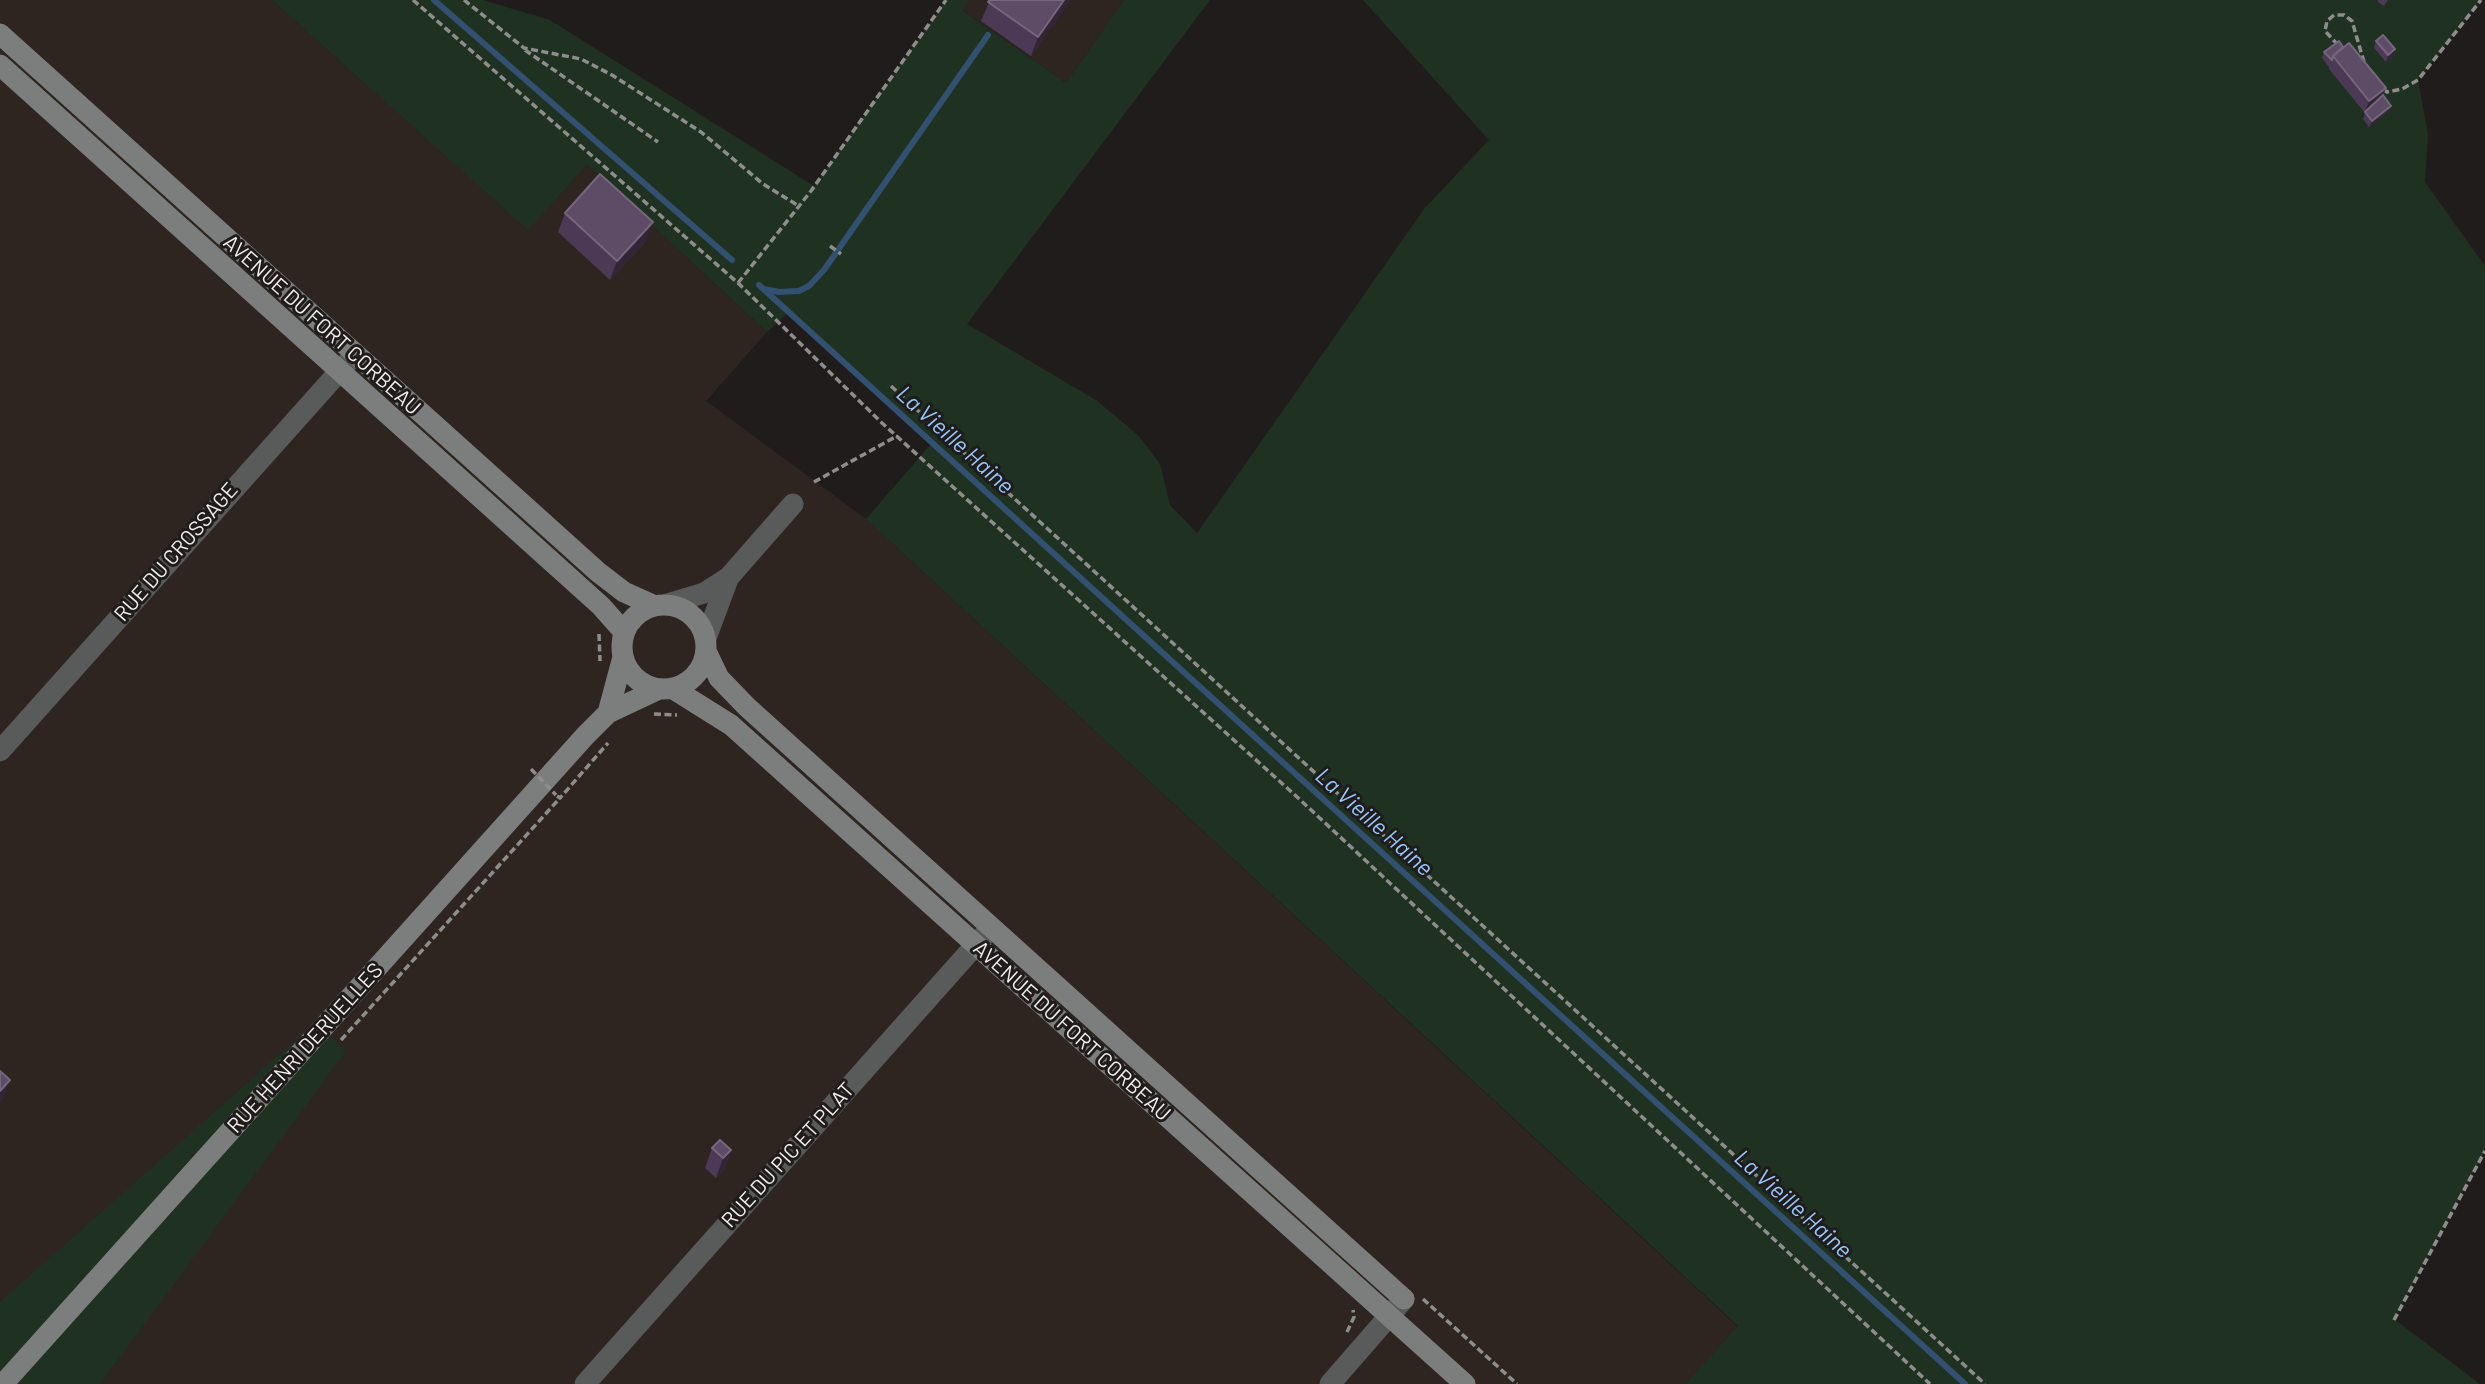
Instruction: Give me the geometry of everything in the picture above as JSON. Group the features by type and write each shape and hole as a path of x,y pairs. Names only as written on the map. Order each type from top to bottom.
{"street":[{"name":"AVENUE DU FORT CORBEAU","path":"0,34 598,572 624,592 660,604"},
{"name":"AVENUE DU FORT CORBEAU","path":"0,65 601,606 624,632"},
{"name":"RUE DU CROSSAGE","path":"0,751 354,355"},
{"path":"729,577 695,676 666,689 637,679 623,657 624,632 640,611 704,593 729,577 793,504"},
{"path":"660,604 692,614 706,645"},
{"name":"AVENUE DU FORT CORBEAU","path":"706,645 719,678 747,707 1404,1298 1389,1316"},
{"name":"RUE HENRI DERUELLES","path":"608,713 623,657"},
{"name":"AVENUE DU FORT CORBEAU","path":"666,689 731,725 1465,1384"},
{"name":"RUE HENRI DERUELLES","path":"4,1384 608,713 666,689"},
{"name":"RUE DU PIC ET PLAT","path":"585,1384 991,926"},
{"path":"1329,1384 1389,1316"}],"path":[{"path":"413,0 738,282 897,436 1296,796 1930,1384"},
{"path":"464,0 524,48 658,142"},
{"path":"738,282 799,206 946,0"},
{"path":"2378,85 2387,92 2402,89 2418,80 2481,0"},
{"path":"2340,46 2325,31 2328,21 2334,15 2344,15 2351,21 2367,71 2358,62"},
{"path":"524,48 581,59 612,75 701,132 763,184 799,206"},
{"path":"830,246 841,254"},
{"path":"891,386 1985,1384"},
{"path":"814,482 897,436"},
{"path":"531,769 556,795"},
{"path":"2394,1320 2485,1151"}],"shaded area":[{"path":"0,0 272,0 528,229 587,165 767,332 706,401 866,519 1738,1327 1685,1384 0,1384"},
{"path":"969,0 1124,0 1066,83 962,10"}],"green space":[{"path":"272,0 483,0 550,20 814,186 946,0 969,0 963,11 1066,83 1124,0 1210,0 967,324 1096,400 1139,436 1160,464 1170,505 1197,533 1424,209 1489,140 1363,0 2481,0 2418,80 2428,134 2425,182 2485,266 2485,1151 2394,1319 2480,1384 1685,1384 1738,1326 866,519 931,444 789,312 767,332 587,165 528,230"},
{"path":"315,1023 346,1051 100,1384 0,1384 0,1302"}],"building":[{"path":"1064,0 1038,37 988,2"},
{"path":"2383,35 2395,49 2388,55 2376,41"},
{"path":"2339,41 2343,47 2332,60 2324,52"},
{"path":"2349,43 2386,88 2369,101 2333,56"},
{"path":"2383,95 2391,106 2372,121 2365,112"},
{"path":"600,174 653,222 617,261 565,213"},
{"path":"0,1071 10,1080 0,1091"},
{"path":"720,1140 731,1150 723,1158 712,1148"}],"waterway":[{"name":"La Vieille Haine","path":"434,0 732,260"},
{"path":"764,289 779,292 799,291 809,286 824,270 988,35"},
{"name":"La Vieille Haine","path":"759,285 1965,1384"}]}
